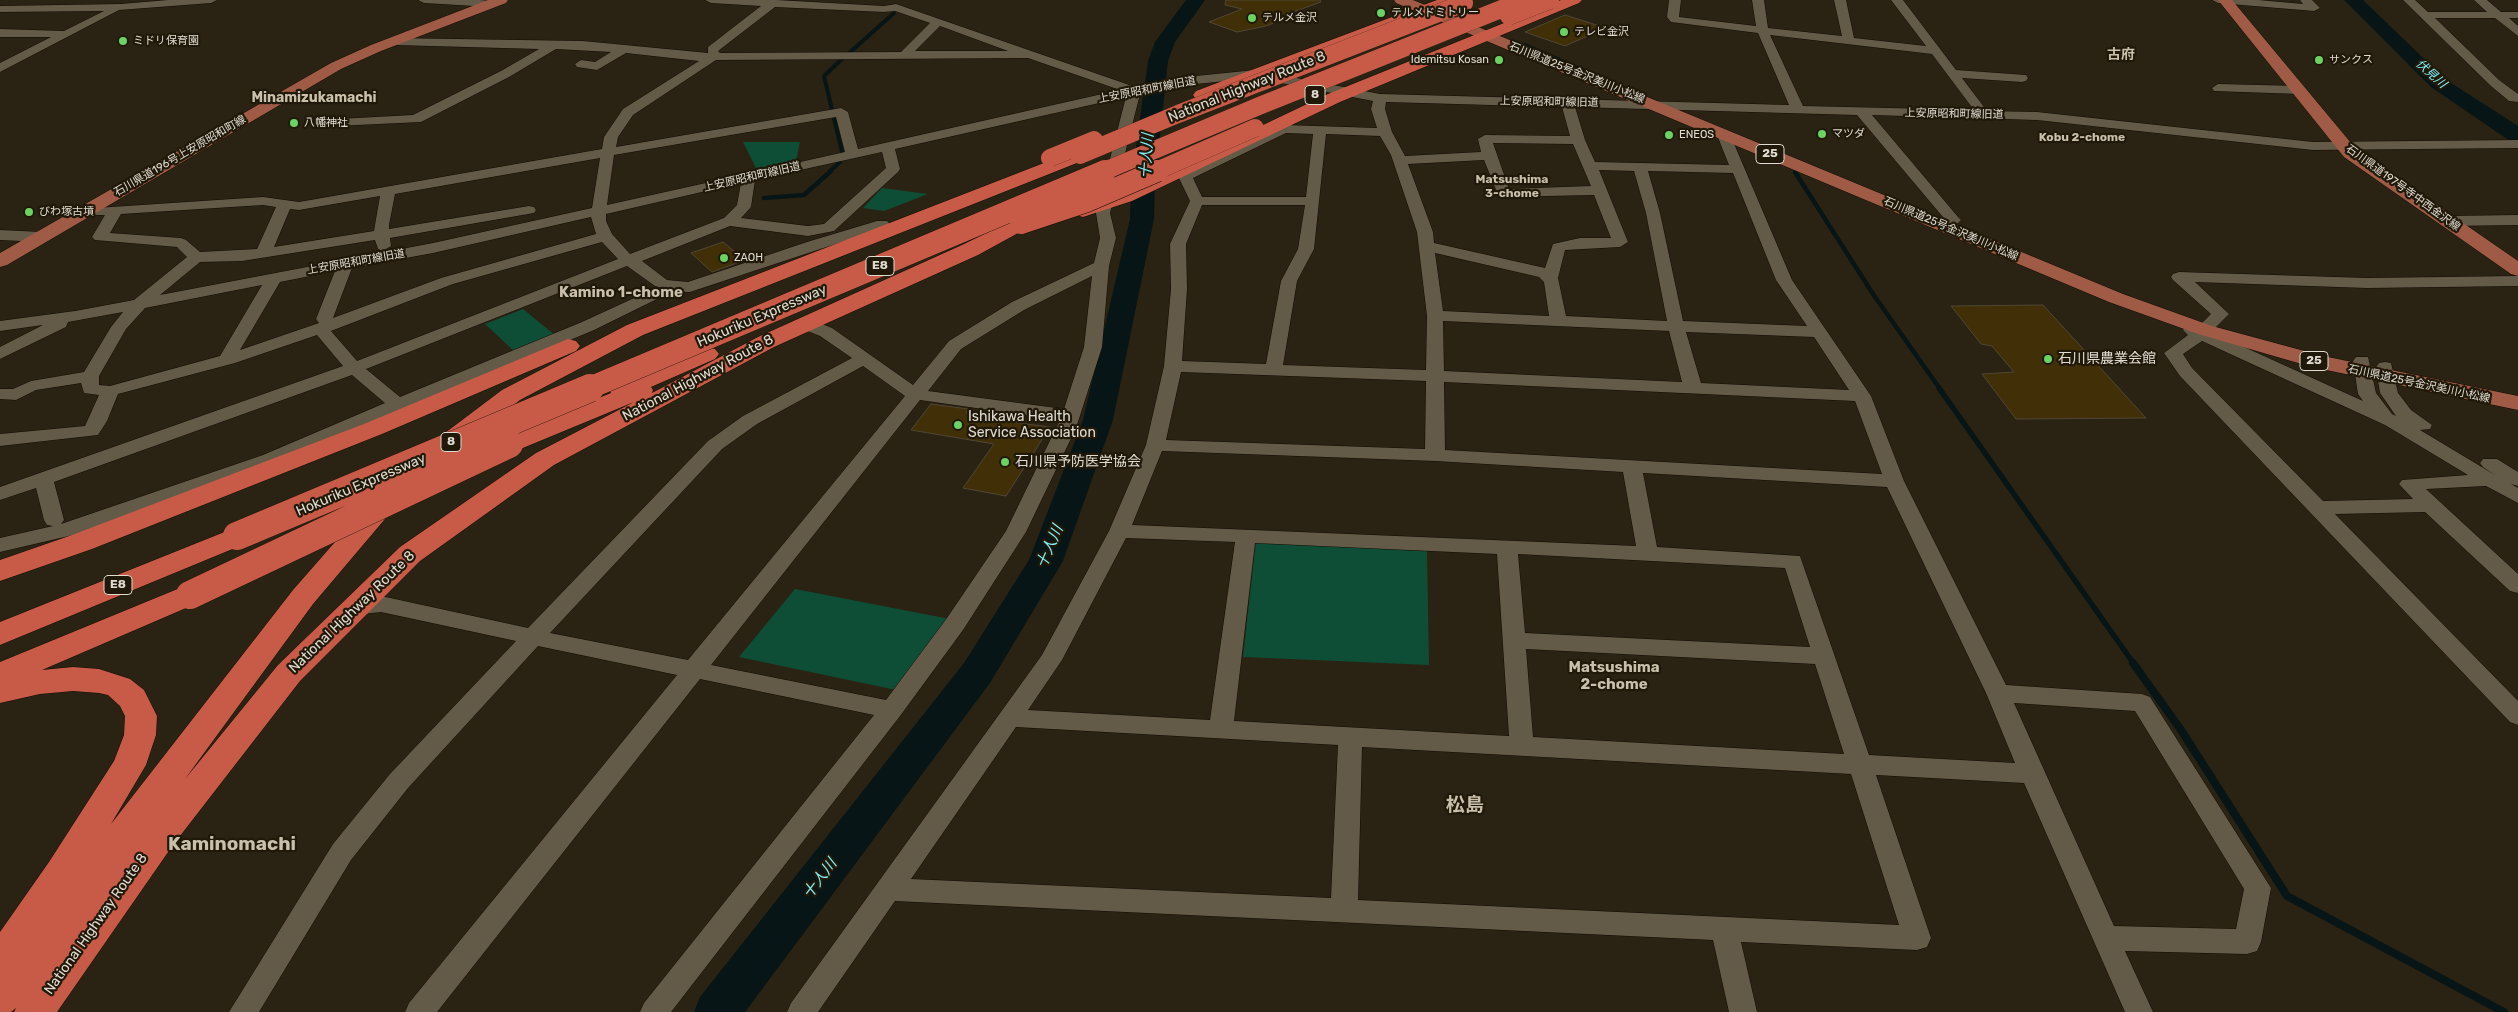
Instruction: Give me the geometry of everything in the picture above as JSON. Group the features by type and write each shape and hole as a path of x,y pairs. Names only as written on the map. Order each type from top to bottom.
{"highway":[{"name":"National Highway Route 8","path":"0,998 303,597 409,475 511,394 644,312 1080,156 1178,114 1472,0"},
{"name":"Hokuriku Expressway","path":"0,634 234,528 1239,103 1499,0"},
{"name":"Hokuriku Expressway","path":"0,614 234,528 1259,106 1524,0"},
{"name":"National Highway Route 8","path":"34,1012 166,827 289,673 410,554 545,459 766,342 970,250 1037,214 1347,82 1550,0"},
{"name":"8","path":"970,250 1115,201 1175,177 1326,101 1574,0"},
{"path":"0,572 374,429 644,312 658,317 800,255 1050,158 1202,95 1436,3"},
{"path":"0,675 190,595 509,444 706,354 976,239 1087,202 1255,128 1326,101"},
{"path":"509,444 766,342"},
{"path":"0,692 73,679 100,681 120,687 133,699 141,716 140,735 129,765 76,850 0,964"}],"main road":[{"name":"石川県道25号金沢美川小松線","path":"1401,0 1436,3 1492,33 1652,104 2116,298 2205,329 2518,403"},
{"name":"石川県道197号寺中西金沢線","path":"2225,0 2344,146 2518,270"},
{"name":"石川県道196号上安原昭和町線","path":"0,260 315,78 355,57 496,2"},
{"name":"石川県道25号金沢美川小松線","path":"1492,33 1681,105 2130,294 2205,329"},
{"name":"石川県道25号金沢美川小松線","path":"2386,372 2518,392"}],"street":[{"path":"0,68 134,0"},
{"path":"0,9 121,7 211,0"},
{"path":"424,0 496,2"},
{"path":"654,1012 892,710 955,624 1016,532 1070,416 1093,347 1101,266 1108,238 1103,213 1115,201 1134,91 938,22 895,3 884,9 711,0"},
{"path":"1675,0 1673,16 1675,20 1934,51"},
{"path":"1758,0 1762,30 1798,110"},
{"path":"1840,0 1848,40"},
{"path":"1896,0 1983,114"},
{"path":"2218,0 2314,8 2306,0"},
{"path":"2409,0 2494,83 2514,98 2518,98"},
{"path":"2480,0 2518,32"},
{"path":"716,56 712,50 771,4"},
{"path":"2424,15 2518,15"},
{"path":"904,56 938,22"},
{"path":"0,33 66,34"},
{"path":"395,41 496,46 553,45 624,49 697,57 1027,54"},
{"path":"319,124 416,120 505,74 553,45"},
{"path":"581,64 597,66 624,49"},
{"path":"0,55 24,55"},
{"path":"0,545 66,530 270,459 588,326 644,312 664,292 629,262 605,236 598,221 610,137 628,112 716,56"},
{"path":"1951,73 2022,78"},
{"name":"上安原昭和町線旧道","path":"0,326 75,316 418,251 1134,91 1172,83 1255,74 1380,98 1983,114 2080,119 2260,141 2344,146 2518,144"},
{"path":"2218,88 2300,90"},
{"path":"1380,98 1378,109 1385,132 1400,160 1425,232 1435,316 1435,455"},
{"path":"1558,321 1550,279 1558,248 1580,243 1620,242 1578,140 1567,103"},
{"path":"1861,111 1953,220"},
{"path":"86,212 263,201 299,206 841,112 853,155"},
{"path":"1313,201 1197,201 1175,177 1284,129 1385,132"},
{"path":"1274,369 1289,281 1306,249 1320,130"},
{"path":"1724,135 1784,280 1862,396 1894,481 1998,693 2032,774 2139,1012"},
{"path":"1578,140 1485,138 1489,156 1504,194 1599,190"},
{"path":"729,221 808,231 830,228 893,169 888,147"},
{"path":"1400,160 1489,156"},
{"path":"1590,166 1737,169"},
{"path":"1640,167 1655,221 1676,326 1693,388"},
{"path":"0,494 354,368 629,262 729,221 744,207 748,192 748,178"},
{"path":"383,257 384,234 381,224 388,191"},
{"path":"800,1012 1052,660 1119,531 1155,445 1173,366 1179,289 1178,244 1197,201"},
{"path":"263,253 285,204"},
{"path":"116,210 100,237 181,242 196,257"},
{"path":"528,210 319,246 242,256 196,257 140,303 119,327 90,376 90,390 110,391 229,359 448,281 605,236"},
{"path":"482,218 484,237"},
{"path":"2448,221 2518,220"},
{"path":"629,262 661,283 676,287 690,287 812,245 882,224"},
{"path":"418,251 420,228"},
{"path":"0,235 42,237"},
{"path":"313,270 319,246"},
{"path":"1427,246 1545,273 1550,279"},
{"path":"346,264 324,319 326,326 354,368 398,404"},
{"path":"419,1012 954,345 1018,306 1101,266"},
{"path":"229,359 229,352 276,277"},
{"path":"2518,281 2367,283 2179,277 2220,314 2205,329 2173,353 2182,366 2315,508 2518,716"},
{"path":"0,354 75,316"},
{"path":"1435,316 1819,332"},
{"path":"806,324 826,332 914,394 1070,416"},
{"path":"2205,329 2252,356 2392,421 2518,497"},
{"path":"243,1012 342,852 399,781 533,636 715,445 750,420 863,359"},
{"path":"1173,366 1862,396"},
{"path":"2363,367 2367,394 2375,406 2392,421"},
{"path":"2386,372 2389,392 2404,414 2518,480"},
{"path":"0,411 8,395 31,386 90,376"},
{"path":"0,440 91,431 98,421 110,391"},
{"path":"91,431 105,458"},
{"path":"1155,445 1435,455 1894,481"},
{"path":"1632,466 1648,553"},
{"path":"43,479 54,520"},
{"path":"2492,480 2409,484 2518,586"},
{"path":"2315,508 2430,505"},
{"path":"889,889 1917,938 1793,561 1648,553 1119,531"},
{"path":"1221,729 1246,536"},
{"path":"1507,548 1522,745"},
{"path":"354,607 381,604 892,710"},
{"path":"1514,640 1824,656"},
{"path":"1998,693 2142,703 2258,888 2247,942 2107,938"},
{"path":"1010,718 2032,774"},
{"path":"1344,911 1350,737"},
{"path":"1725,930 1743,1012"}],"green space":[{"path":"743,142 800,142 796,161 757,170"},
{"path":"882,188 928,194 884,211 863,208"},
{"path":"523,309 556,336 515,352 485,324"},
{"path":"1256,541 1427,551 1429,665 1243,657"},
{"path":"795,589 950,619 901,691 739,657"}],"building":[{"name":"テルメ金沢","path":"1226,0 1320,0 1321,2 1293,12 1296,14 1266,26 1237,32 1209,22 1242,9 1225,5"},
{"name":"テレビ金沢","path":"1565,15 1606,28 1565,46 1525,32"},
{"path":"723,242 745,260 712,272 691,253"},
{"name":"石川県農業会館","path":"2043,305 2146,418 2016,419 1982,374 2014,372 1992,346 1981,344 1951,306"},
{"path":"931,404 968,409 966,413 1004,421 1050,427 1006,496 963,488 994,444 911,430"}],"waterway":[{"name":"十人川","path":"717,1012 977,673 1046,561 1098,420 1142,219 1143,182 1151,105 1158,61 1165,42 1185,12 1196,0"},
{"name":"伏見川","path":"2353,0 2438,83 2518,136"},
{"path":"848,54 894,13"},
{"path":"1525,45 1615,84"},
{"path":"842,152 824,76 843,58"},
{"path":"829,172 840,162"},
{"path":"764,198 804,195 831,171"},
{"path":"1795,172 1873,294 1940,389"},
{"path":"1939,388 2134,664"},
{"path":"2133,663 2181,730 2287,896 2504,1012"}],"place":[{"name":"テルメドミトリー","path":"1381,13"},
{"name":"テルメ金沢","path":"1252,18"},
{"name":"テレビ金沢","path":"1564,32"},
{"name":"ミドリ保育園","path":"123,41"},
{"name":"Idemitsu Kosan","path":"1499,60"},
{"name":"サンクス","path":"2319,60"},
{"name":"八幡神社","path":"294,123"},
{"name":"マツダ","path":"1822,134"},
{"name":"ENEOS","path":"1669,135"},
{"name":"びわ塚古墳","path":"29,212"},
{"name":"ZAOH","path":"724,258"},
{"name":"石川県農業会館","path":"2048,359"},
{"name":"Ishikawa Health Service Association","path":"958,425"},
{"name":"石川県予防医学協会","path":"1005,462"}],"district":[{"name":"古府","path":"2121,55"},
{"name":"Minamizukamachi","path":"314,98"},
{"name":"Kobu 2-chome","path":"2082,138"},
{"name":"Matsushima 3-chome","path":"1512,187"},
{"name":"Kamino 1-chome","path":"621,293"},
{"name":"Matsushima 2-chome","path":"1614,676"},
{"name":"松島","path":"1465,806"},
{"name":"Kaminomachi","path":"232,845"}]}
